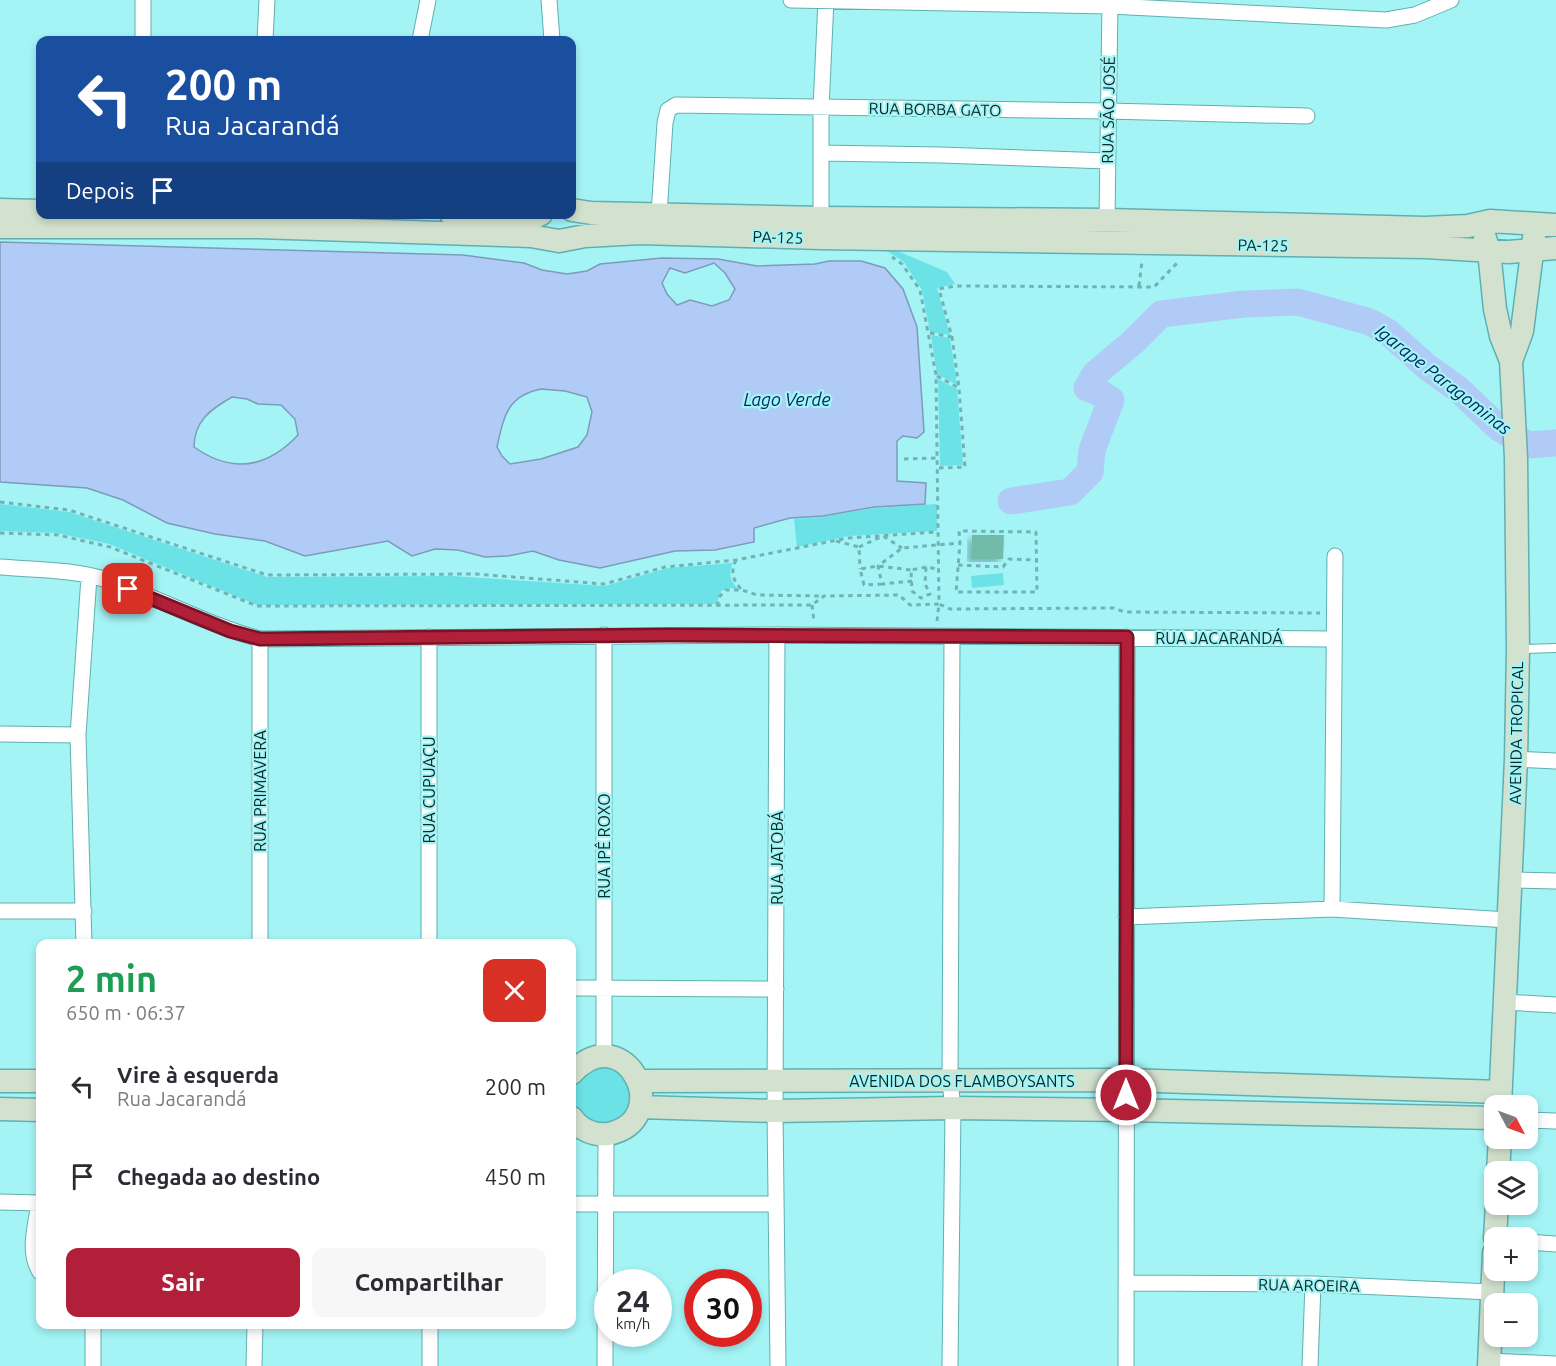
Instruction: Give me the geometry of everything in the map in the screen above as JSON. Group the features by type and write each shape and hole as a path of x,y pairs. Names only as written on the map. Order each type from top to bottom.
{"street":[{"path":"143,0 143,36"},
{"path":"265,36 267,0"},
{"path":"421,36 428,0"},
{"path":"549,0 552,36"},
{"path":"791,0 1110,3 1370,20 1415,15 1451,0"},
{"path":"821,218 826,0"},
{"name":"RUA SÃO JOSÉ","path":"1107,220 1110,3"},
{"name":"RUA BORBA GATO","path":"659,214 665,123 668,110 676,105 1307,116"},
{"path":"821,153 1107,161"},
{"path":"0,210 36,211"},
{"name":"PA-125","path":"576,211 591,213 821,218 1107,220 1425,228 1468,226 1490,221 1556,225"},
{"path":"573,239 578,225 576,217"},
{"path":"543,219 546,240"},
{"path":"1490,221 1485,236 1489,251 1495,309 1501,336 1511,361"},
{"path":"1511,361 1522,331 1534,237 1527,222"},
{"name":"PA-125","path":"0,227 258,228 531,236 559,242 640,233 1426,247 1489,251 1556,248"},
{"name":"AVENIDA TROPICAL","path":"1500,1095 1516,759 1518,649 1516,458 1511,361"},
{"path":"1332,909 1335,556"},
{"name":"RUA JACARANDÁ","path":"0,567 65,572 108,580 230,631 260,639 604,635 1334,639"},
{"path":"84,939 78,735 89,577"},
{"name":"RUA IPÊ ROXO","path":"604,635 604,1056"},
{"name":"RUA JATOBÁ","path":"775,1111 777,635"},
{"name":"RUA CUPUAÇU","path":"429,637 429,939"},
{"path":"1126,1366 1128,1283 1127,637"},
{"path":"950,1366 953,1108 950,1082 952,638"},
{"name":"RUA PRIMAVERA","path":"260,639 260,939"},
{"path":"0,734 78,735"},
{"path":"1516,759 1556,761"},
{"path":"1511,880 1556,881"},
{"path":"1126,917 1332,909 1508,920"},
{"path":"0,911 84,911"},
{"path":"576,988 776,989"},
{"path":"1505,1002 1556,1005"},
{"path":"576,1068 591,1058 604,1056 619,1060 631,1068 639,1081 642,1094 640,1107 632,1120 620,1130 606,1134 594,1133 583,1129 576,1122"},
{"name":"AVENIDA DOS FLAMBOYSANTS","path":"639,1081 1126,1080 1484,1098"},
{"path":"0,1081 36,1081"},
{"name":"AVENIDA DOS FLAMBOYSANTS","path":"640,1107 775,1111 953,1108 1126,1110 1484,1118"},
{"path":"0,1109 36,1110"},
{"path":"775,1111 778,1366"},
{"path":"1538,1120 1556,1121"},
{"path":"605,1366 606,1134"},
{"path":"0,1202 36,1203"},
{"path":"576,1204 776,1204"},
{"path":"36,1226 33,1254 36,1262"},
{"path":"1538,1243 1556,1244"},
{"path":"1492,1281 1490,1364 1556,1364"},
{"name":"RUA AROEIRA","path":"1128,1283 1313,1284 1491,1292"},
{"path":"1310,1366 1313,1284"},
{"path":"93,1329 93,1366"},
{"path":"254,1366 255,1329"},
{"path":"430,1329 430,1366"}],"lane":[{"path":"1518,649 1556,648"}],"path":[{"path":"939,468 965,467 959,388 952,337 939,289 955,286 1154,287 1181,259"},
{"path":"902,264 920,291 936,375 939,604"},
{"path":"929,333 952,337"},
{"path":"936,375 959,388"},
{"path":"904,459 938,458"},
{"path":"0,502 69,510 267,575 475,574 604,584 666,567 736,560 833,541 938,532"},
{"path":"959,531 1036,532 1037,592 956,592 960,543 959,531"},
{"path":"0,533 58,535 110,547 257,606 812,605 824,596"},
{"path":"833,541 860,547 883,536"},
{"path":"883,536 902,548"},
{"path":"878,566 902,548 960,543"},
{"path":"860,547 860,569 864,585 912,581"},
{"path":"736,560 731,571 742,590"},
{"path":"958,565 1003,567 1009,560 1036,560"},
{"path":"860,569 878,566 911,570 926,567 938,569"},
{"path":"878,566 882,584"},
{"path":"911,570 912,591 921,598 930,594 925,584 926,567"},
{"path":"717,606 720,596 726,590 742,590 757,595 898,595 910,605 939,604 950,609 1113,608 1125,612 1334,613"}],"shaded area":[{"path":"884,249 893,249 947,272 955,284 937,288 950,335 930,332 922,290 904,262"},
{"path":"931,335 950,338 957,385 937,374"},
{"path":"938,379 957,389 963,465 940,466"},
{"path":"0,504 69,512 267,577 452,576 605,586 668,568 733,563 731,576 738,589 728,588 721,591 716,604 257,605 109,544 57,533 0,531"},
{"path":"937,504 937,531 849,536 797,547 794,519 875,508"},
{"path":"1003,573 1004,585 972,588 971,576"},
{"path":"606,1067 620,1074 627,1081 631,1098 625,1115 598,1126 576,1110 576,1082 589,1072"}],"water":[{"name":"Lago Verde","path":"0,242 463,255 524,263 542,270 567,274 587,271 600,264 662,258 718,259 757,266 861,261 885,268 903,289 917,327 924,432 917,438 903,436 897,441 897,481 926,483 925,504 874,507 823,516 790,518 754,528 754,542 715,550 675,551 600,568 559,560 533,551 508,556 485,557 458,550 435,549 412,556 388,541 305,556 265,541 215,534 167,523 123,500 87,488 0,482","holes":["714,263 725,273 735,289 729,300 712,306 690,300 677,305 667,294 662,283 670,268 685,273","541,389 565,391 587,397 592,412 587,435 578,447 541,459 510,464 497,447 502,426 514,402 530,392","232,397 247,399 258,404 281,405 295,419 298,435 286,446 261,461 248,464 221,461 194,447 200,423"]}],"building":[{"path":"972,535 1004,535 1003,559 971,559"}],"waterway":[{"name":"Igarape Paragominas","path":"1011,501 1070,492 1090,472 1092,450 1111,400 1087,388 1095,374 1133,342 1161,314 1244,304 1298,302 1370,322 1388,332 1427,367 1458,389 1499,428 1529,445 1556,443"}],"route":[{"path":"128,589 230,631 260,639 669,635 1127,637 1126,1095"}]}
